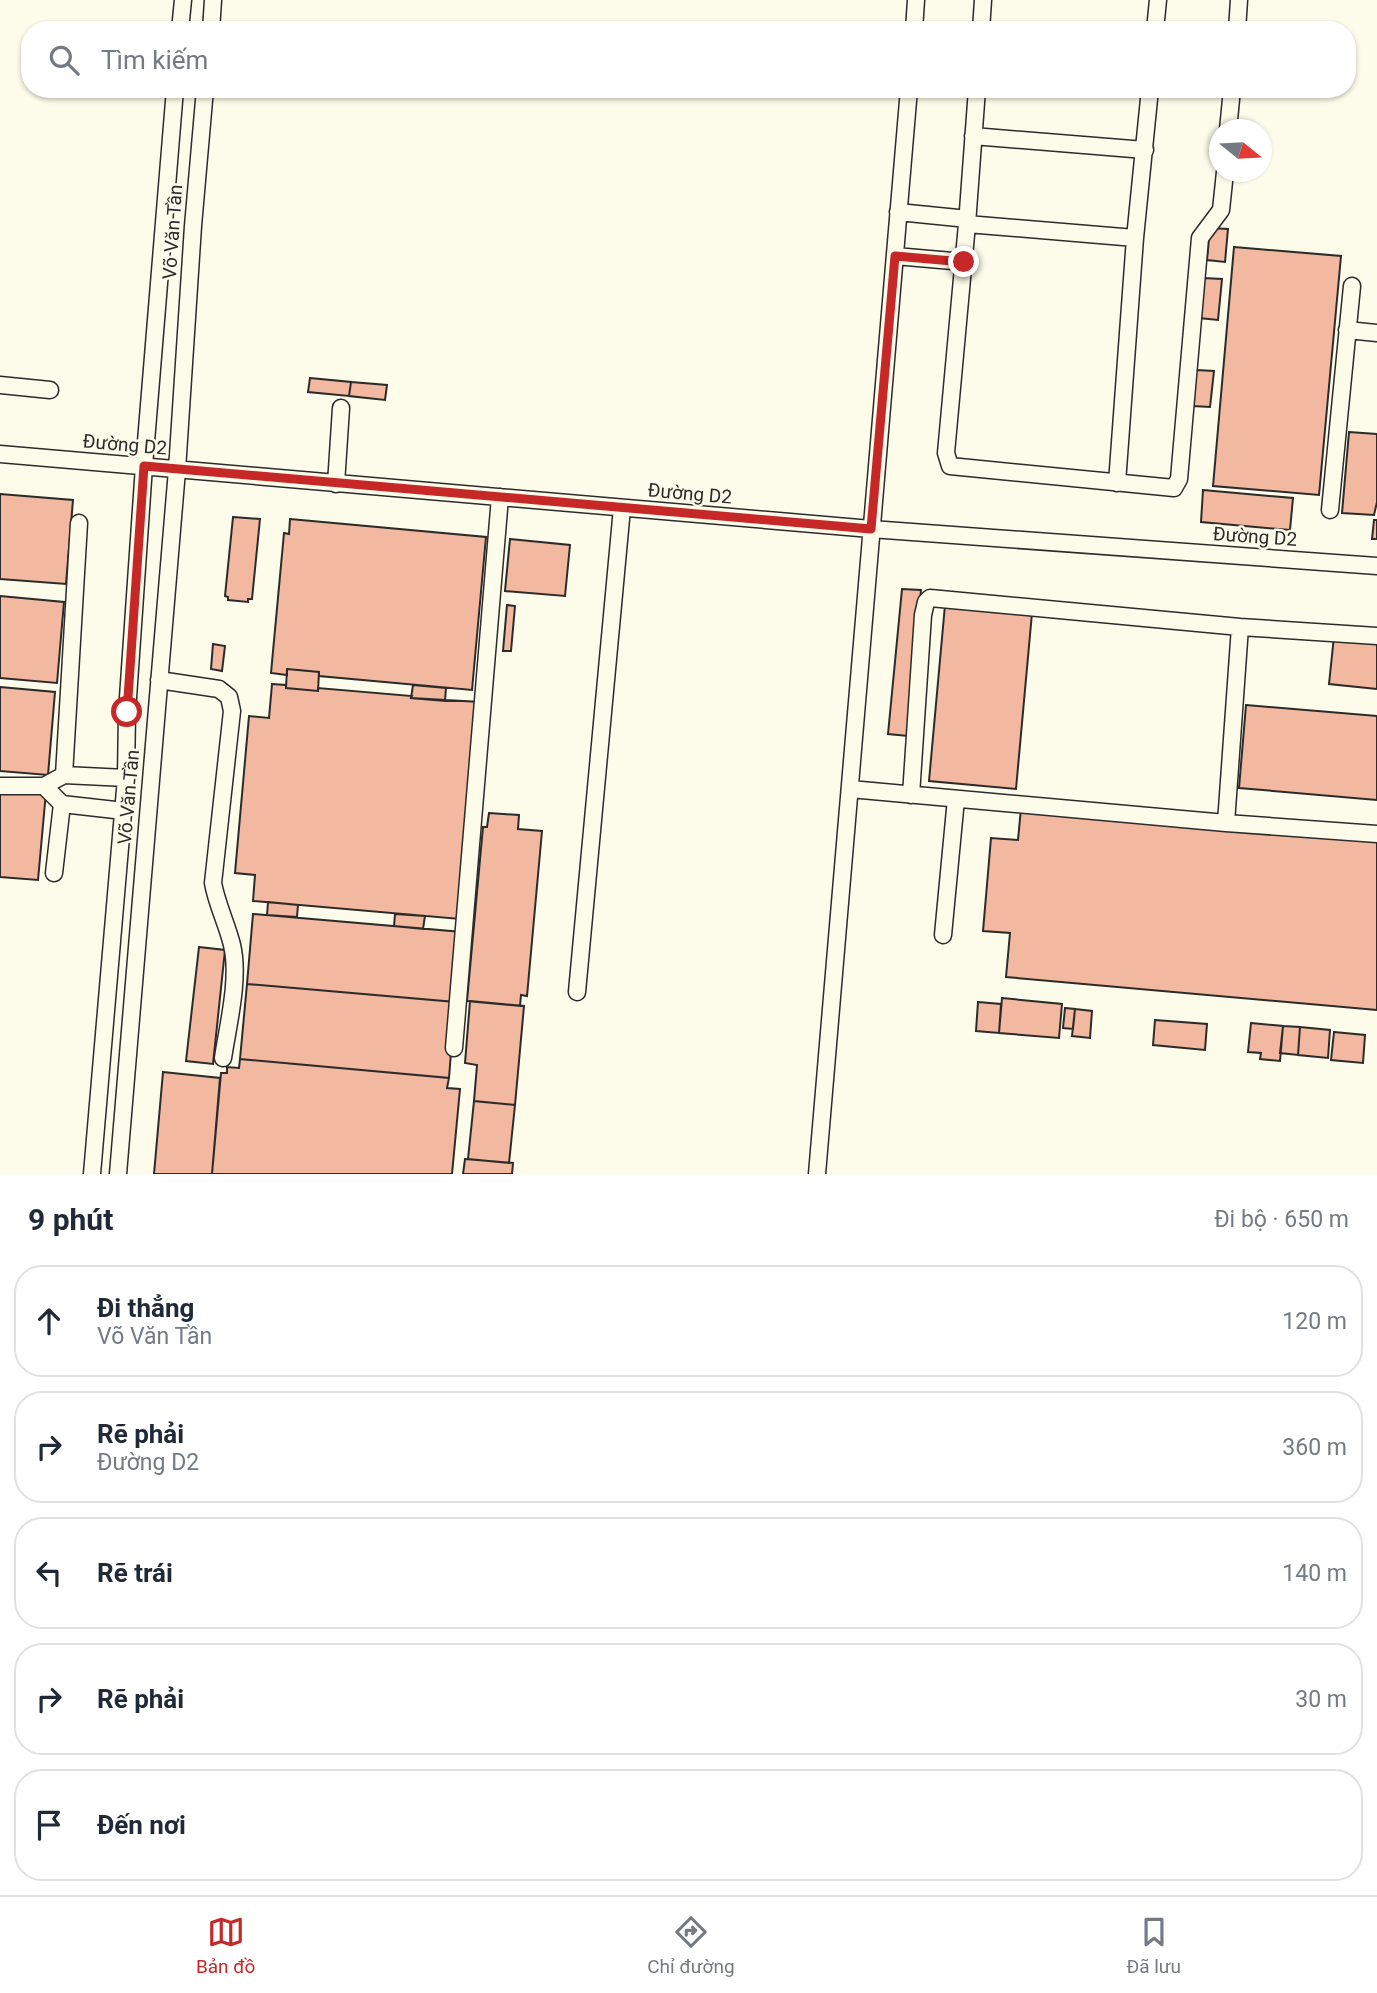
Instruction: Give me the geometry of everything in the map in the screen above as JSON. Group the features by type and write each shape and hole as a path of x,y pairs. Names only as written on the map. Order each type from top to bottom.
{"street":[{"path":"181,21 183,0"},
{"path":"212,21 213,0"},
{"path":"915,21 916,0"},
{"path":"982,21 983,0"},
{"path":"1156,21 1158,0"},
{"path":"1238,21 1239,0"},
{"name":"Võ Văn Tần","path":"92,1174 124,811 127,712 144,466 175,98"},
{"name":"Võ Văn Tần","path":"118,1174 177,470 204,98"},
{"path":"817,1174 908,98"},
{"path":"975,98 968,222 946,453 950,466 1174,488 1177,485 1200,238 1222,210 1225,182"},
{"path":"1117,483 1135,238 1149,98"},
{"path":"1229,119 1231,98"},
{"path":"973,136 1145,150"},
{"path":"898,212 968,222 1135,238"},
{"path":"895,256 964,262"},
{"path":"1330,510 1352,286"},
{"path":"1347,330 1377,333"},
{"path":"0,385 50,390"},
{"path":"336,484 341,408"},
{"name":"Đường D2","path":"0,454 871,529 1377,566"},
{"path":"454,1048 500,497"},
{"path":"577,992 622,508"},
{"path":"54,873 68,805 71,775 79,523"},
{"path":"911,795 923,615 926,602 930,598 1240,627 1377,636"},
{"path":"1226,823 1240,627"},
{"path":"159,680 219,689 229,697 232,711 213,883 216,903 232,946 234,976 223,1058"},
{"path":"0,786 44,786 71,775 126,778"},
{"path":"44,786 68,805 124,811"},
{"path":"850,789 1377,834"},
{"path":"943,935 956,800"}],"building":[{"path":"1210,228 1228,229 1225,262 1207,260"},
{"path":"1234,247 1341,256 1319,495 1213,486"},
{"path":"1203,278 1222,279 1218,320 1199,318"},
{"path":"1196,370 1214,371 1210,407 1193,406"},
{"path":"310,378 351,382 349,396 308,392"},
{"path":"351,382 387,385 385,400 349,396"},
{"path":"1349,432 1377,434 1377,502 1374,515 1342,513"},
{"path":"1203,490 1293,498 1290,530 1201,522"},
{"path":"0,494 73,500 66,584 0,579"},
{"path":"233,517 260,519 252,599 248,599 248,602 228,600 225,596"},
{"path":"290,519 486,537 472,690 319,676 319,672 287,669 287,675 271,673 284,533 289,534"},
{"path":"1374,520 1377,520 1377,539 1372,539"},
{"path":"510,539 570,545 565,596 505,591"},
{"path":"902,589 921,590 908,736 888,734"},
{"path":"0,596 64,602 57,683 0,678"},
{"path":"507,605 515,606 511,651 503,651"},
{"path":"945,605 1032,613 1016,789 929,781"},
{"path":"1334,636 1377,640 1377,689 1329,684"},
{"path":"213,644 225,646 222,671 211,669"},
{"path":"287,669 319,672 318,691 286,688"},
{"path":"272,684 318,691 318,688 480,702 460,919 253,901 255,875 235,873 249,716 269,718"},
{"path":"413,685 446,688 445,701 411,698"},
{"path":"0,687 55,692 48,775 0,771"},
{"path":"1246,705 1377,716 1377,800 1239,788"},
{"path":"0,788 46,792 38,880 0,877"},
{"path":"1021,808 1377,840 1377,1010 1006,977 1010,933 983,931 991,838 1018,840"},
{"path":"489,813 519,815 518,829 542,831 527,996 521,995 520,1006 467,1001 483,827 487,827"},
{"path":"268,902 298,905 297,917 267,915"},
{"path":"253,914 462,932 455,1002 247,984"},
{"path":"395,914 425,916 423,929 394,926"},
{"path":"199,947 225,950 213,1064 186,1061"},
{"path":"247,984 455,1002 449,1078 240,1059"},
{"path":"1002,998 1062,1004 1059,1038 999,1033"},
{"path":"470,1001 524,1006 515,1105 474,1101 477,1065 465,1063"},
{"path":"978,1002 1001,1004 999,1033 976,1031"},
{"path":"1065,1008 1075,1009 1073,1029 1063,1028"},
{"path":"1075,1009 1092,1011 1090,1038 1072,1036"},
{"path":"1155,1020 1207,1024 1205,1050 1153,1045"},
{"path":"1251,1023 1283,1026 1280,1061 1260,1059 1261,1053 1248,1052"},
{"path":"1283,1026 1300,1027 1298,1055 1280,1053"},
{"path":"1300,1027 1330,1030 1328,1058 1298,1055"},
{"path":"1334,1032 1365,1035 1363,1063 1331,1060"},
{"path":"240,1059 449,1078 447,1088 460,1089 452,1174 212,1174 221,1073 227,1073 227,1067 239,1068"},
{"path":"163,1072 220,1078 212,1174 154,1174"},
{"path":"474,1101 515,1105 509,1163 468,1159"},
{"path":"465,1159 513,1163 512,1174 463,1174"}],"route":[{"path":"127,712 144,466 871,529 895,256 964,262"}]}
